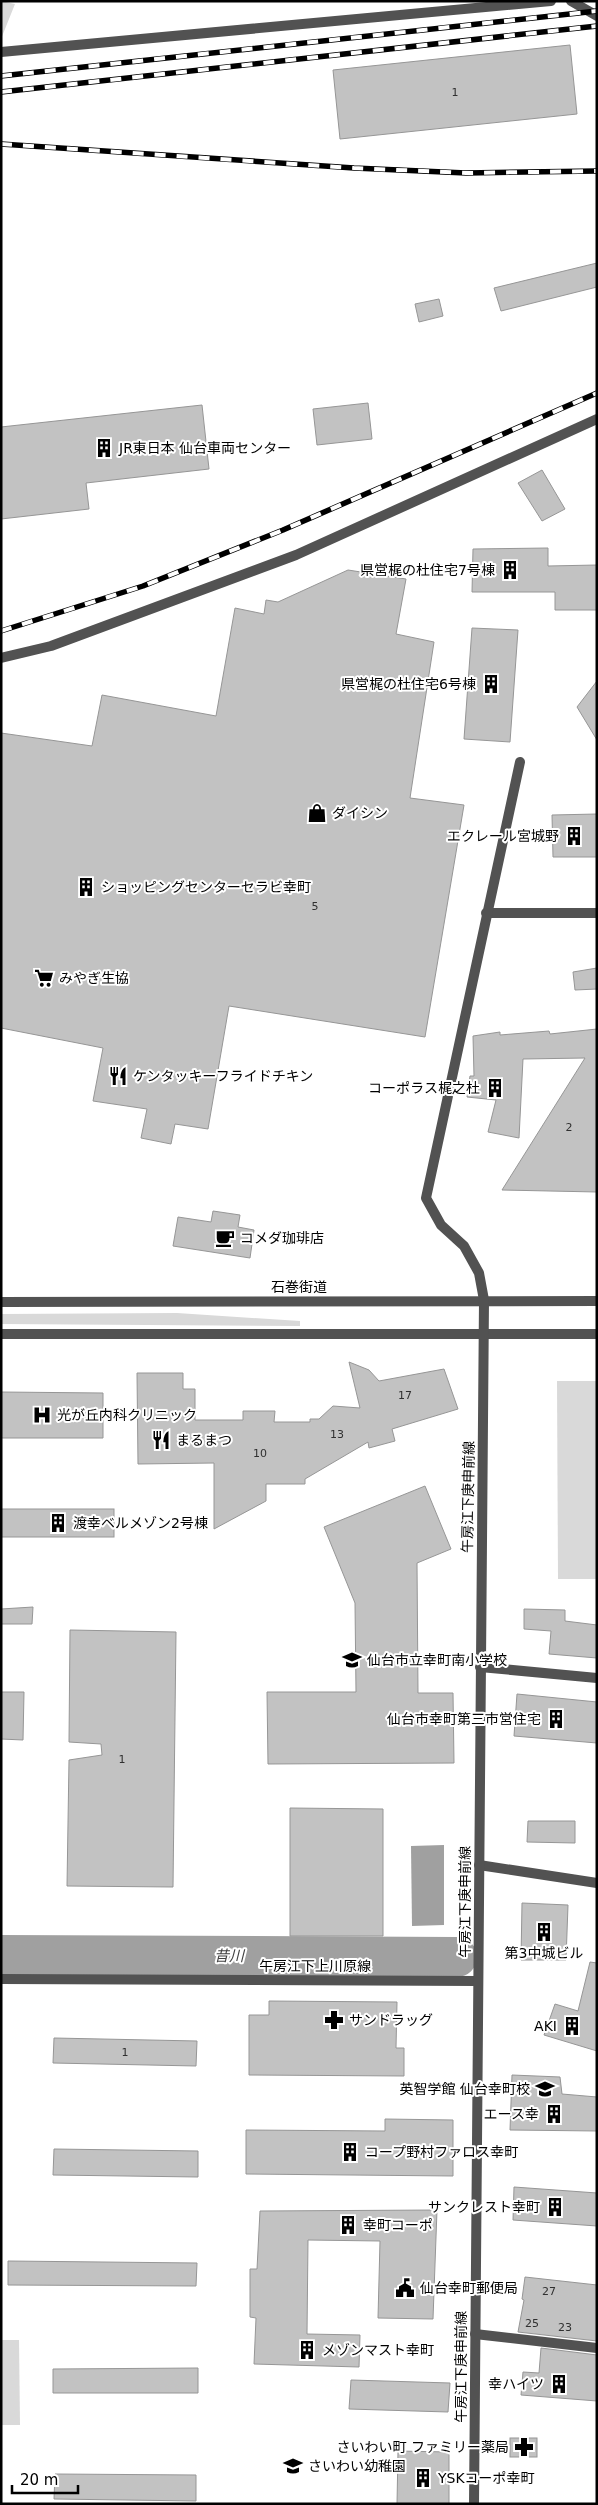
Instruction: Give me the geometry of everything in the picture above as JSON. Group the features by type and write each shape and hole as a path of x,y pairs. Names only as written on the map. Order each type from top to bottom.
{"street":[{"path":"1,52 551,1"},
{"path":"571,1 597,16"},
{"path":"1,658 51,646 296,556 597,419"},
{"name":"午房江下庚申前線","path":"474,2504 484,1300 479,1273 464,1246 441,1225 426,1198 520,762"},
{"path":"486,913 597,913"},
{"name":"石巻街道","path":"1,1302 597,1301"},
{"path":"1,1334 597,1334"},
{"path":"480,1668 597,1678"},
{"path":"479,1865 597,1883"},
{"name":"午房江下上川原線","path":"1,1979 478,1981"},
{"path":"475,2334 597,2348"}],"shaded area":[{"path":"1,1 15,4 1,39"},
{"path":"177,1313 300,1321 300,1326 1,1324 1,1314"},
{"path":"557,1381 597,1381 597,1579 558,1579"},
{"path":"444,1845 444,1925 412,1926 411,1846"},
{"path":"1,2340 19,2340 20,2425 1,2425"}],"building":[{"path":"570,45 577,114 340,139 333,70"},
{"path":"597,263 597,287 501,311 494,288"},
{"path":"439,299 443,316 419,322 415,304"},
{"path":"368,403 372,439 317,445 313,409"},
{"name":"JR東日本 仙台車両センター","path":"202,405 209,469 86,483 89,509 1,519 1,427"},
{"path":"542,470 565,509 542,521 518,483"},
{"name":"県営梶の杜住宅7号棟","path":"548,548 548,566 597,565 597,610 555,610 555,592 472,592 473,549"},
{"path":"348,570 406,579 396,634 434,642 410,798 464,805 425,1037 229,1006 208,1129 175,1124 171,1144 141,1138 147,1109 93,1101 103,1048 1,1028 1,733 92,746 102,695 216,716 235,608 264,614 266,600 278,602"},
{"name":"県営梶の杜住宅6号棟","path":"472,628 518,630 510,742 464,739"},
{"path":"597,681 597,740 577,707"},
{"name":"エクレール宮城野","path":"597,814 597,857 553,857 552,815"},
{"path":"597,968 597,989 575,990 573,972"},
{"path":"597,1029 597,1192 502,1190 585,1058 523,1059 519,1138 488,1132 496,1100 467,1097 470,1076 474,1076 473,1036 500,1032 500,1035 549,1031 550,1034"},
{"path":"213,1211 240,1215 238,1227 254,1230 250,1258 173,1246 178,1217 211,1222"},
{"path":"349,1362 369,1370 379,1381 444,1369 458,1409 392,1429 395,1441 369,1448 368,1442 305,1479 305,1484 266,1484 266,1501 214,1529 214,1463 138,1464 137,1373 183,1373 183,1389 195,1389 195,1420 243,1420 243,1411 275,1411 274,1422 310,1422 310,1419 319,1419 333,1406 360,1408"},
{"path":"1,1392 103,1393 103,1438 1,1438"},
{"path":"425,1486 451,1549 417,1563 418,1693 453,1693 454,1763 268,1764 267,1692 356,1692 355,1603 324,1527"},
{"name":"渡幸ベルメゾン2号棟","path":"1,1509 114,1509 114,1537 1,1537"},
{"path":"33,1607 32,1624 1,1624 1,1609"},
{"path":"524,1609 565,1610 565,1621 597,1625 597,1658 549,1654 551,1631 524,1629"},
{"path":"70,1630 176,1632 173,1887 67,1886 69,1760 102,1755 101,1744 69,1742"},
{"path":"1,1692 24,1692 23,1740 1,1739"},
{"name":"仙台市幸町第三市営住宅","path":"517,1694 597,1702 597,1743 514,1736"},
{"path":"290,1808 383,1809 383,1936 290,1936"},
{"path":"528,1821 575,1821 575,1843 527,1842"},
{"name":"第3中城ビル","path":"522,1903 568,1905 566,1960 521,1960"},
{"name":"AKI","path":"590,1962 597,1963 597,2051 544,2035 555,2004 578,2011"},
{"path":"269,2001 397,2002 396,2048 404,2048 404,2076 249,2075 249,2015 269,2015"},
{"path":"54,2038 197,2041 196,2066 53,2063"},
{"name":"エース幸","path":"512,2075 560,2077 562,2094 597,2097 597,2131 510,2130"},
{"name":"コープ野村ファロス幸町","path":"385,2119 453,2120 453,2176 246,2174 246,2130 385,2131"},
{"path":"54,2149 198,2151 198,2177 53,2175"},
{"name":"サンクレスト幸町","path":"514,2187 597,2193 597,2226 513,2220"},
{"path":"437,2210 433,2319 378,2318 380,2241 308,2240 307,2334 360,2335 359,2367 254,2364 256,2318 250,2317 250,2269 257,2269 260,2211"},
{"path":"8,2261 197,2263 196,2286 8,2285"},
{"path":"525,2277 597,2285 597,2341 518,2332 524,2300 522,2299"},
{"name":"幸ハイツ","path":"541,2348 597,2355 597,2401 521,2395 523,2372 539,2373"},
{"path":"198,2368 198,2393 53,2393 53,2369"},
{"path":"351,2380 450,2383 448,2412 349,2409"},
{"path":"510,2438 537,2438 537,2457 510,2457"},
{"name":"YSKコーポ幸町","path":"398,2451 449,2452 449,2504 397,2504"},
{"path":"55,2474 196,2475 196,2501 54,2499"}],"waterway":[{"name":"昔川","path":"1,1955 457,1957"}],"railway":[{"path":"1,76 597,11"},
{"path":"1,92 597,26"},
{"path":"1,144 354,168 466,173 597,171"},
{"path":"1,631 143,586 283,530 597,393"}],"place":[{"name":"JR東日本 仙台車両センター","path":"104,448"},
{"name":"県営梶の杜住宅7号棟","path":"510,570"},
{"name":"県営梶の杜住宅6号棟","path":"491,684"},
{"name":"ダイシン","path":"317,813"},
{"name":"エクレール宮城野","path":"574,836"},
{"name":"ショッピングセンターセラビ幸町","path":"86,887"},
{"name":"みやぎ生協","path":"44,978"},
{"name":"ケンタッキーフライドチキン","path":"118,1076"},
{"name":"コーポラス梶之杜","path":"495,1088"},
{"name":"コメダ珈琲店","path":"225,1238"},
{"name":"光が丘内科クリニック","path":"42,1415"},
{"name":"まるまつ","path":"161,1440"},
{"name":"渡幸ベルメゾン2号棟","path":"58,1523"},
{"name":"仙台市立幸町南小学校","path":"352,1660"},
{"name":"仙台市幸町第三市営住宅","path":"556,1719"},
{"name":"第3中城ビル","path":"544,1932"},
{"name":"サンドラッグ","path":"334,2020"},
{"name":"AKI","path":"572,2026"},
{"name":"英智学館 仙台幸町校","path":"545,2089"},
{"name":"エース幸","path":"554,2114"},
{"name":"コープ野村ファロス幸町","path":"350,2152"},
{"name":"サンクレスト幸町","path":"555,2207"},
{"name":"幸町コーポ","path":"348,2225"},
{"name":"仙台幸町郵便局","path":"405,2288"},
{"name":"メゾンマスト幸町","path":"307,2350"},
{"name":"幸ハイツ","path":"559,2384"},
{"name":"さいわい町 ファミリー薬局","path":"524,2447"},
{"name":"さいわい幼稚園","path":"293,2466"},
{"name":"YSKコーポ幸町","path":"423,2478"}]}
